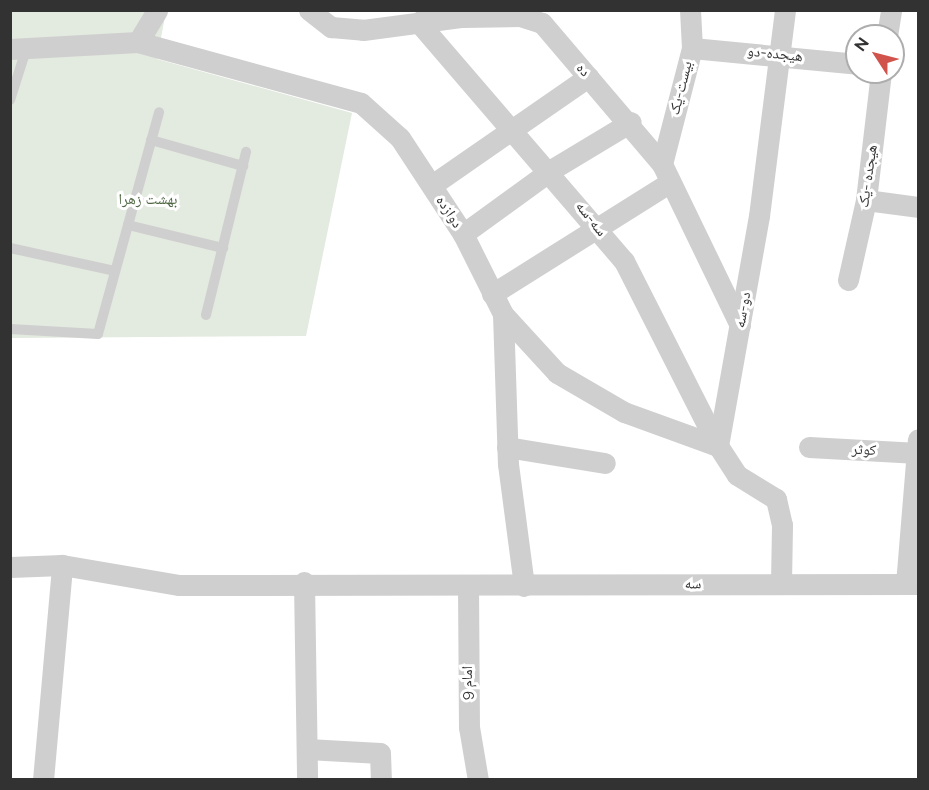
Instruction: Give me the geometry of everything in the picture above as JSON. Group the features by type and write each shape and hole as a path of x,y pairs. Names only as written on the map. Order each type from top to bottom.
{"street":[{"path":"18,50 138,42 157,10"},
{"name":"ده","path":"309,10 331,27 424,17 543,17 588,77 632,122 665,173 740,325"},
{"name":"بیست-یک","path":"665,173 692,48 690,10"},
{"name":"دو-سه","path":"718,446 740,325 785,10"},
{"name":"سه-سه","path":"424,17 510,127 551,170 624,261 718,446"},
{"name":"دوازده","path":"138,42 361,103 400,138 463,234 503,314 557,374 624,412 718,446"},
{"name":"هیجده-دو","path":"692,48 780,53 845,62"},
{"path":"432,186 510,127 588,77"},
{"name":"هیجده -یک","path":"848,279 866,200 880,84"},
{"path":"463,234 551,170 632,122"},
{"path":"492,294 598,227 665,173"},
{"path":"866,200 918,207"},
{"path":"503,314 507,447 524,586"},
{"path":"718,446 737,475 776,499 782,525 781,583"},
{"path":"507,447 605,463"},
{"name":"کوثر","path":"809,447 918,448"},
{"path":"912,584 918,448"},
{"path":"43,780 62,565"},
{"name":"سه","path":"10,567 62,565 179,585 304,582 468,586 912,584"},
{"path":"304,582 307,780"},
{"name":"امام 9","path":"468,586 469,726 478,780"},
{"path":"308,749 380,753 381,780"}],"lane":[{"path":"10,100 18,50"},
{"path":"10,329 98,334 159,112"},
{"path":"151,140 243,166"},
{"path":"206,315 246,152"},
{"path":"128,225 223,248"},
{"path":"10,248 115,271"}],"green space":[{"name":"بهشت زهرا","path":"10,11 166,11 157,59 352,113 306,336 11,338"}]}
